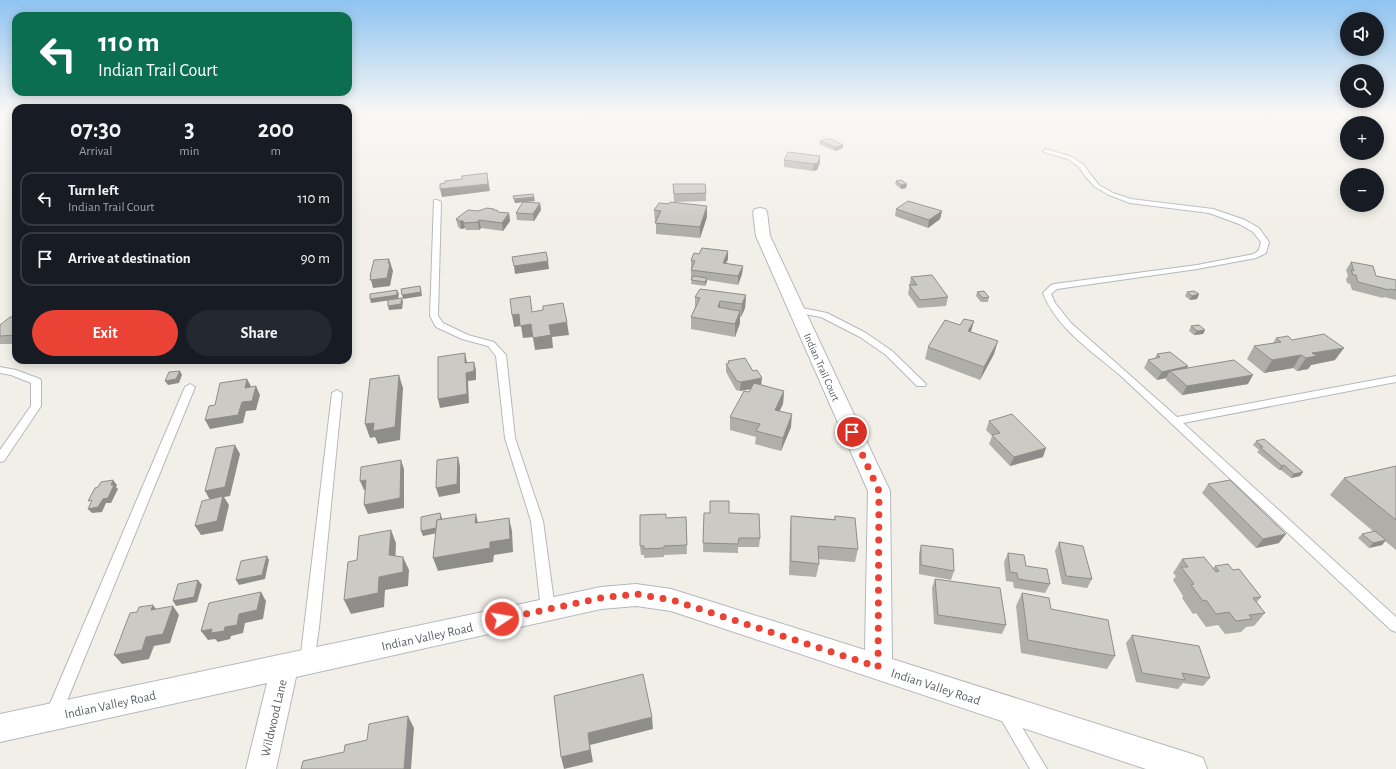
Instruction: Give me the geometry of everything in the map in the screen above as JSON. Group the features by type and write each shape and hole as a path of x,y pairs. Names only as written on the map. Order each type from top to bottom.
{"street":[{"name":"Indian Trail Court","path":"760,212 763,236 879,491 878,667"},
{"name":"Indian Valley Road","path":"0,728 548,609 601,598 636,594 672,600 1192,769"},
{"name":"Wildwood Lane","path":"261,769 296,664"}],"lane":[{"path":"1046,151 1070,158 1082,166 1087,175 1097,186 1111,194 1130,201 1210,211 1242,222 1256,230 1265,242 1263,251 1256,256 1197,267 1054,287 1047,292 1048,298 1056,311 1086,341 1124,374 1396,626"},
{"path":"437,202 434,316 439,325 465,337 491,344 501,355 510,438 537,521 548,609"},
{"path":"796,310 824,315 863,335 889,353 921,384"},
{"path":"0,370 13,372 36,381 36,406 0,458"},
{"path":"1175,422 1396,379"},
{"path":"52,717 190,388"},
{"path":"296,664 312,628 337,394"},
{"path":"1002,707 1039,769"}],"building":[{"path":"788,152 820,156 818,163 814,164 784,160"},
{"path":"487,173 488,184 440,189 440,184 445,183 445,181 462,179 462,176"},
{"path":"901,180 907,184 901,185 896,181"},
{"path":"673,184 705,184 706,193 674,194"},
{"path":"533,194 534,197 514,199 513,196"},
{"path":"908,201 942,211 929,220 896,209"},
{"path":"523,202 540,203 533,214 516,213"},
{"path":"670,202 707,206 700,227 655,223 661,211 654,210 659,203 669,204"},
{"path":"487,208 497,210 498,212 509,213 502,223 479,220 478,222 464,223 463,221 456,219 468,210 478,211"},
{"path":"702,248 728,251 723,263 743,266 738,276 691,270 695,261 691,260 694,253 699,254"},
{"path":"546,252 548,261 514,266 512,257"},
{"path":"389,259 388,263 390,263 387,278 370,280 374,260"},
{"path":"1351,262 1373,266 1376,276 1396,280 1396,290 1389,290 1358,282 1356,275 1353,275 1351,270 1354,271"},
{"path":"932,275 948,297 920,300 909,285 917,285 911,277"},
{"path":"693,276 707,278 705,282 691,280"},
{"path":"420,286 421,292 402,295 401,289"},
{"path":"700,289 746,295 742,304 720,301 718,307 740,311 735,324 691,317 700,298 695,297"},
{"path":"397,290 397,295 370,299 370,294"},
{"path":"984,291 989,297 983,298 977,292"},
{"path":"1194,291 1199,294 1192,296 1187,292"},
{"path":"530,296 532,312 543,310 543,306 563,303 567,322 549,325 551,335 533,338 531,324 520,326 519,314 512,315 510,299"},
{"path":"402,298 401,304 388,306 388,300"},
{"path":"12,317 12,335 0,336 0,325"},
{"path":"964,319 974,321 968,331 998,341 984,367 928,347 945,320 960,325"},
{"path":"1199,325 1205,330 1197,331 1191,326"},
{"path":"1324,334 1344,348 1312,353 1317,356 1306,358 1301,355 1272,360 1254,346 1281,342 1276,338 1288,336 1292,340"},
{"path":"1170,352 1188,366 1162,372 1148,360 1160,357 1157,354"},
{"path":"465,353 465,363 474,362 474,371 466,373 467,394 438,399 438,357"},
{"path":"745,358 753,371 757,370 762,378 741,382 737,381 726,364 729,363 728,361"},
{"path":"1234,360 1253,375 1187,386 1170,371"},
{"path":"180,371 176,379 165,381 169,372"},
{"path":"399,375 395,427 373,431 374,423 365,424 370,379"},
{"path":"247,379 245,388 256,386 252,401 242,402 238,415 205,420 209,406 215,405 220,383"},
{"path":"754,383 784,391 775,410 792,414 783,438 756,431 760,424 730,417 744,391 749,392"},
{"path":"1012,414 1046,448 1014,457 992,435 1000,433 989,421"},
{"path":"1264,439 1303,472 1294,474 1284,465 1282,466 1260,447 1263,447 1256,441"},
{"path":"235,445 225,487 205,491 216,448"},
{"path":"458,457 457,484 436,488 437,460"},
{"path":"401,460 400,498 364,505 366,480 360,481 361,467"},
{"path":"1396,466 1396,520 1344,478"},
{"path":"113,480 111,485 114,485 108,498 103,499 98,507 88,509 92,500 88,501 95,488 98,487 101,482"},
{"path":"1230,480 1286,534 1263,539 1208,484"},
{"path":"223,496 217,521 195,526 202,501"},
{"path":"710,501 729,501 729,513 759,514 760,538 739,538 738,544 703,543 704,513 710,513"},
{"path":"440,513 441,519 437,520 436,528 421,531 421,517"},
{"path":"476,514 475,523 509,518 510,539 490,542 490,548 433,558 437,520"},
{"path":"666,514 666,518 686,517 687,545 644,549 644,546 640,546 640,515"},
{"path":"791,516 835,520 835,516 855,518 858,549 818,546 819,564 791,561"},
{"path":"391,530 389,555 403,557 403,572 379,577 378,593 344,600 348,562 357,560 359,536"},
{"path":"1375,531 1386,540 1373,543 1362,534"},
{"path":"1059,542 1083,546 1092,579 1066,576"},
{"path":"921,545 953,549 954,571 921,565"},
{"path":"1008,553 1024,555 1026,566 1047,569 1050,584 1018,579 1017,573 1010,572"},
{"path":"267,556 262,575 236,580 241,561"},
{"path":"1204,557 1216,572 1219,571 1215,566 1228,564 1233,570 1239,569 1261,597 1253,598 1265,613 1249,615 1252,619 1236,621 1229,612 1216,614 1206,600 1203,601 1191,585 1194,584 1181,567 1188,567 1182,559"},
{"path":"935,579 1000,588 1006,625 938,615"},
{"path":"198,580 194,597 173,601 178,584"},
{"path":"261,592 257,610 239,614 237,625 225,627 224,631 211,633 212,629 201,631 209,603"},
{"path":"1022,593 1049,598 1051,609 1108,620 1115,656 1028,640"},
{"path":"153,605 151,610 173,606 163,634 146,637 142,650 114,655 130,613 137,612 139,607"},
{"path":"1132,635 1199,646 1210,678 1182,673 1185,680 1142,673"},
{"path":"643,674 652,717 588,733 590,750 561,757 554,696"},
{"path":"408,716 404,769 301,769 303,761 344,752 345,745 367,740 369,724"}],"route":[{"path":"502,619 601,598 636,594 672,600 878,667 879,491 852,432"}]}
